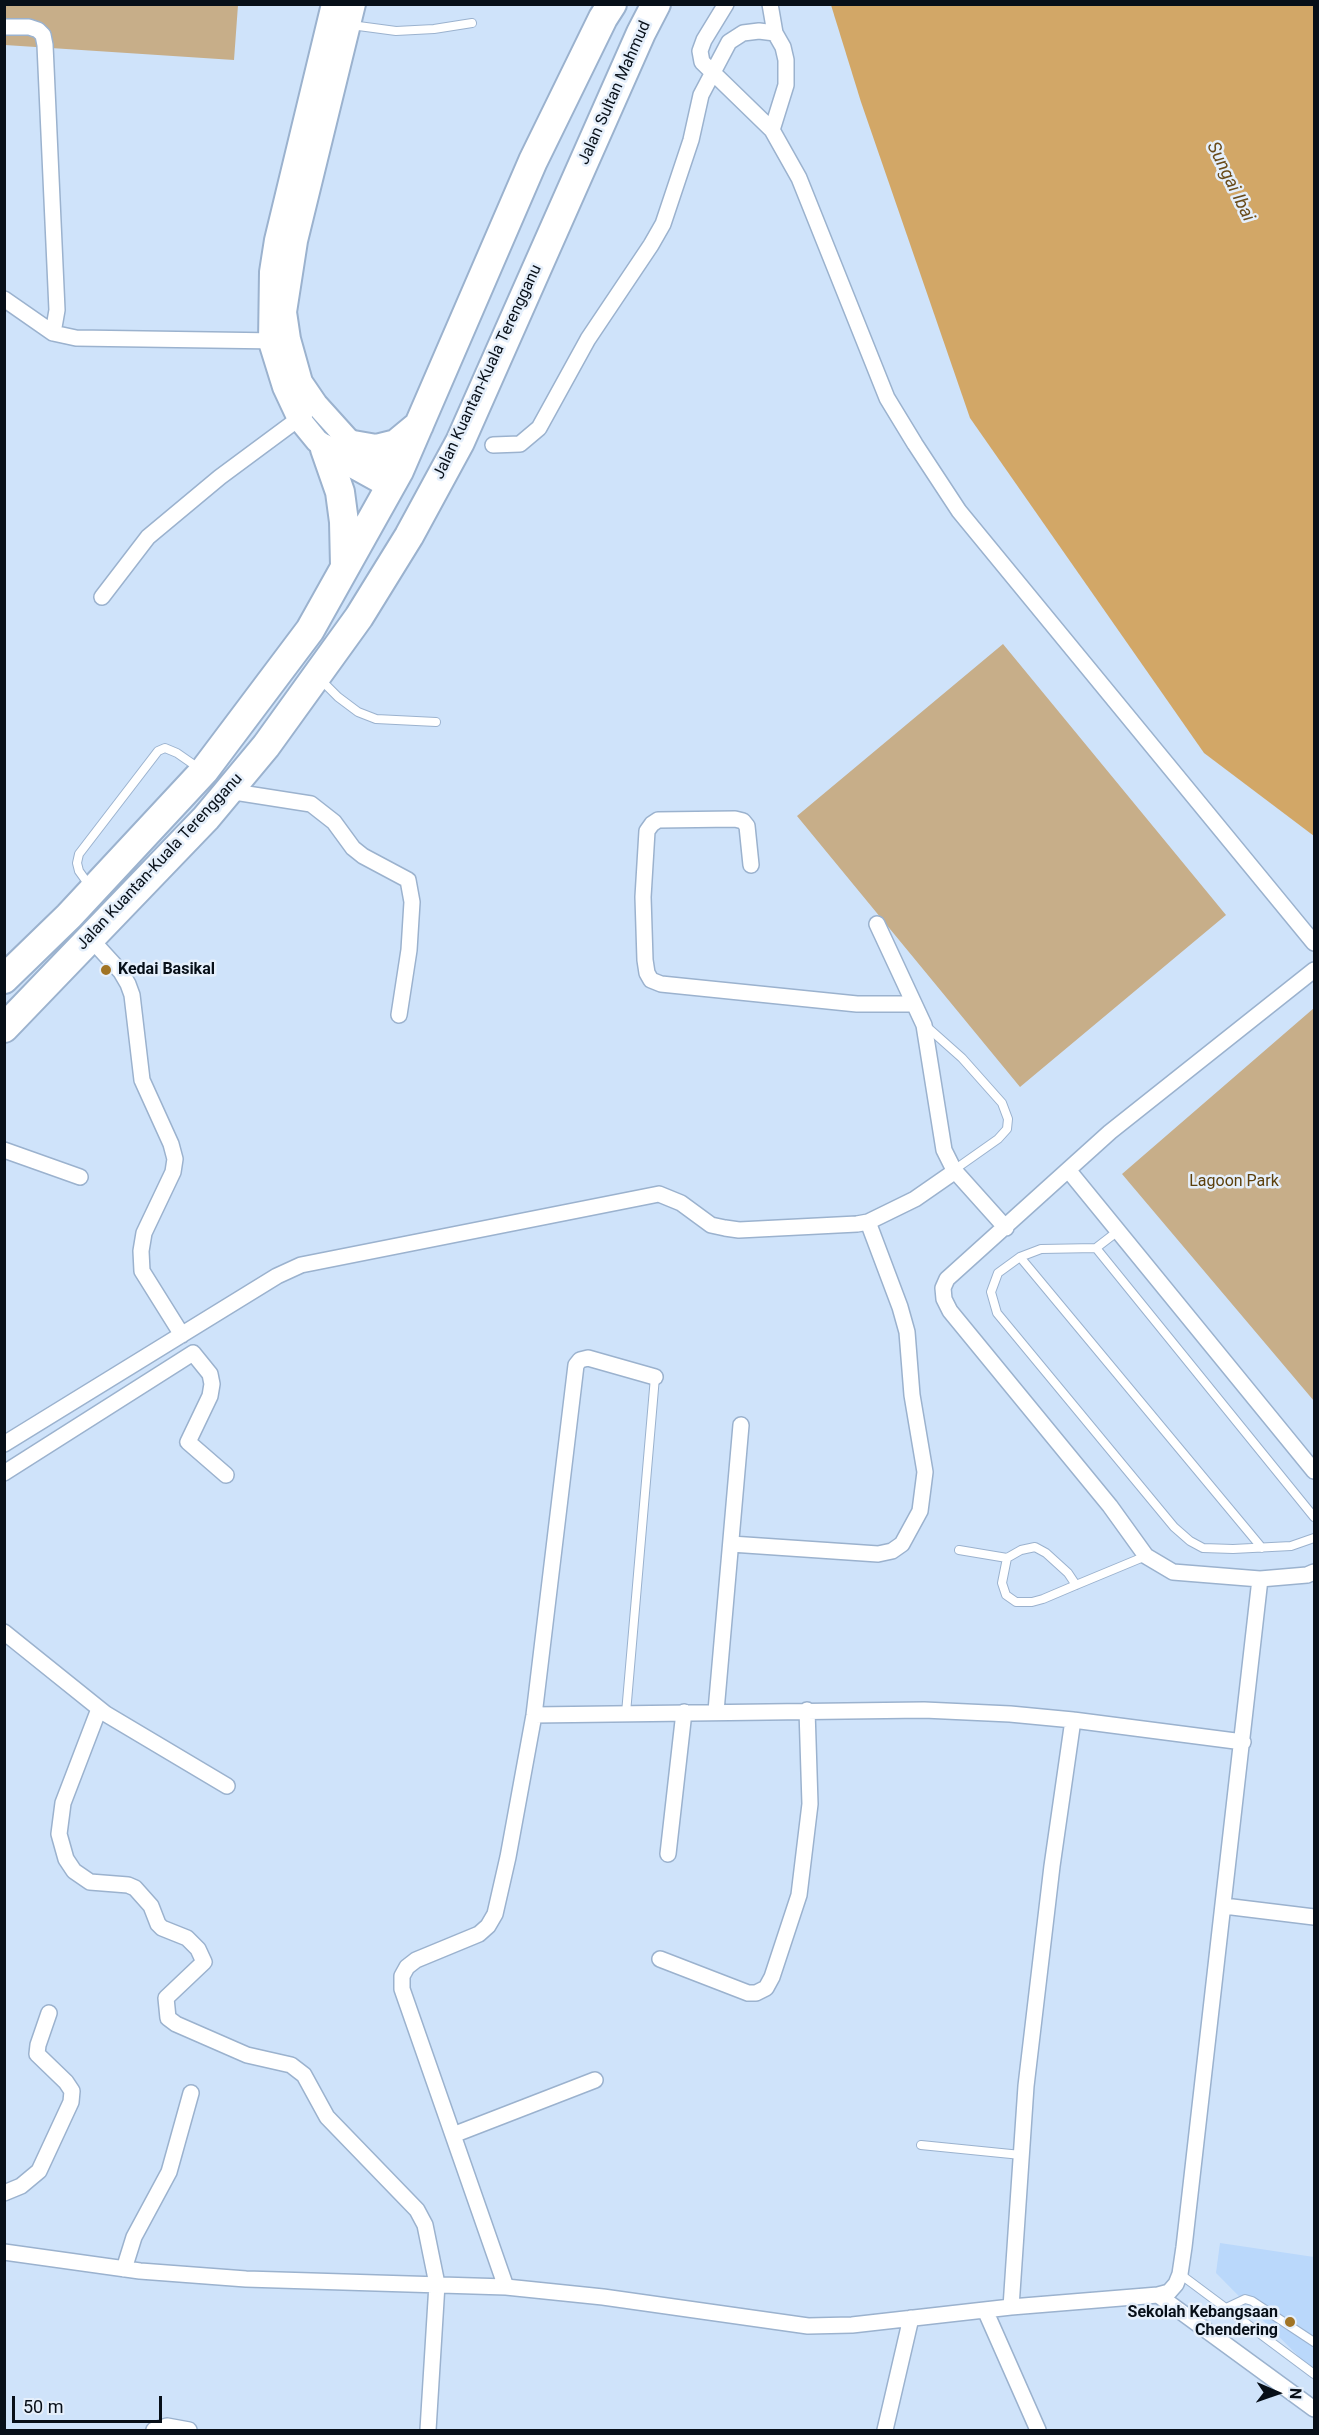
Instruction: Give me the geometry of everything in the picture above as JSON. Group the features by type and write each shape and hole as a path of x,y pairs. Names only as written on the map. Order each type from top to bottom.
{"highway":[{"name":"Jalan Kuantan-Kuala Terengganu","path":"4,979 93,890 204,771 310,630 398,481 419,425 533,161 612,4"},
{"name":"Jalan Sultan Mahmud","path":"575,181 640,33 656,4"},
{"name":"Jalan Kuantan-Kuala Terengganu","path":"4,1028 206,818 266,746 359,617 409,536 453,454 575,181"},
{"path":"345,568 339,447 376,449 396,444 419,425"},
{"path":"409,536 409,508 398,481 424,475 453,454"}],"street":[{"path":"726,4 704,40 700,51 702,62 772,130 799,178 887,398 921,454 959,511 1314,943"},
{"path":"770,4 775,33 783,47 787,72 786,85 772,130"},
{"path":"341,13 276,240 271,272 280,341 301,382 308,412 339,447 398,481"},
{"path":"4,27 29,27 38,30 43,35 45,45 57,310 54,333"},
{"path":"494,445 520,444 539,428 588,339 651,245 663,224 691,140 700,95 729,42 743,33 759,31 775,33"},
{"path":"4,299 54,333 76,338 280,341"},
{"path":"102,597 148,537 220,477 308,412"},
{"path":"228,791 311,804 334,822 353,848 363,856 408,880 412,902 409,950 399,1015"},
{"path":"751,865 747,826 743,820 658,820 652,824 647,831 643,897 645,960 647,973 651,980 661,984 857,1004 914,1004"},
{"path":"877,924 924,1025 935,1087 939,1128 945,1150 954,1170 1006,1228"},
{"path":"90,938 122,972 128,984 132,995 142,1080 171,1144 175,1159 173,1172 144,1233 141,1251 142,1271 182,1335"},
{"path":"1314,970 1110,1132 947,1279 943,1288 944,1299 950,1311 1110,1506 1146,1556 1173,1572 1260,1579 1307,1575 1314,1572"},
{"path":"4,1150 80,1177"},
{"path":"4,1444 277,1276 301,1265 658,1194 681,1203 711,1225 725,1228 739,1230 836,1227 868,1222 915,1199 954,1170"},
{"path":"1069,1171 1314,1471"},
{"path":"731,1544 878,1554 892,1551 902,1544 920,1511 925,1472 912,1395 907,1332 900,1306 868,1222"},
{"path":"4,1473 193,1353 210,1374 212,1384 210,1396 188,1442 226,1475"},
{"path":"506,2287 402,1989 402,1976 407,1967 416,1960 479,1934 488,1926 495,1914 534,1715 576,1365 580,1360 588,1358 655,1377"},
{"path":"716,1711 741,1425"},
{"path":"4,2252 124,2269 246,2279 506,2287 603,2297 807,2326 852,2325 1011,2307 1158,2295 1169,2292 1176,2284 1180,2274 1260,1579"},
{"path":"4,1632 99,1709 227,1786"},
{"path":"99,1709 63,1803 59,1834 66,1859 74,1871 90,1882 128,1885 135,1888 151,1906 158,1924 173,1934 187,1938 201,1954 203,1965 172,1990 166,1998 168,2018 176,2024 247,2055 291,2065 304,2075 327,2117 417,2210 425,2225 437,2284 428,2430"},
{"path":"660,1959 748,1993 756,1993 766,1988 772,1977 800,1894 810,1804 807,1710"},
{"path":"534,1715 924,1710 1011,1714 1073,1720 1243,1742"},
{"path":"668,1854 684,1712"},
{"path":"1011,2307 1021,2155 1033,2028 1052,1866 1073,1720"},
{"path":"1224,1906 1314,1917"},
{"path":"4,2193 21,2186 39,2171 71,2102 72,2091 66,2082 37,2054 49,2013"},
{"path":"453,2135 595,2080"},
{"path":"124,2269 137,2229 169,2172 191,2093"},
{"path":"1158,2295 1314,2409"},
{"path":"985,2310 1038,2430"},
{"path":"885,2430 911,2318"},
{"path":"154,2430 167,2426 189,2430"}],"lane":[{"path":"341,13 396,31 434,29 472,23"},
{"path":"317,676 338,697 358,712 376,719 436,722"},
{"path":"93,890 79,871 77,863 79,854 158,751 165,748 177,753 204,771"},
{"path":"924,1025 962,1058 1002,1102 1008,1119 1007,1129 998,1139 954,1170"},
{"path":"1118,1231 1096,1248 1041,1249 1020,1257 998,1273 991,1292 997,1313 1167,1518 1190,1541 1203,1548 1262,1548 1291,1546 1314,1538"},
{"path":"1096,1248 1314,1517"},
{"path":"1020,1257 1262,1548"},
{"path":"626,1713 655,1377"},
{"path":"959,1550 1007,1558 1021,1550 1035,1547 1046,1553 1068,1573 1076,1585"},
{"path":"1007,1558 1002,1583 1006,1595 1016,1602 1043,1599 1146,1556"},
{"path":"921,2145 1021,2155"},
{"path":"1180,2274 1314,2370"},
{"path":"1226,2308 1245,2299 1252,2301 1314,2342"}],"shaded area":[{"name":"Sekolah Kebangsaan Chendering","path":"1220,2243 1314,2257 1314,2372 1216,2273"}],"green space":[{"path":"4,5 238,5 234,60 5,45"},
{"path":"1003,644 1226,915 1020,1087 797,816"},
{"name":"Lagoon Park","path":"1314,1008 1314,1401 1122,1174"}],"water":[{"name":"Sungai Ibai","path":"831,5 1314,5 1314,836 1204,753 970,418 861,102"}],"place":[{"name":"Kedai Basikal","path":"106,970"},
{"name":"Sekolah Kebangsaan Chendering","path":"1290,2322"}]}
